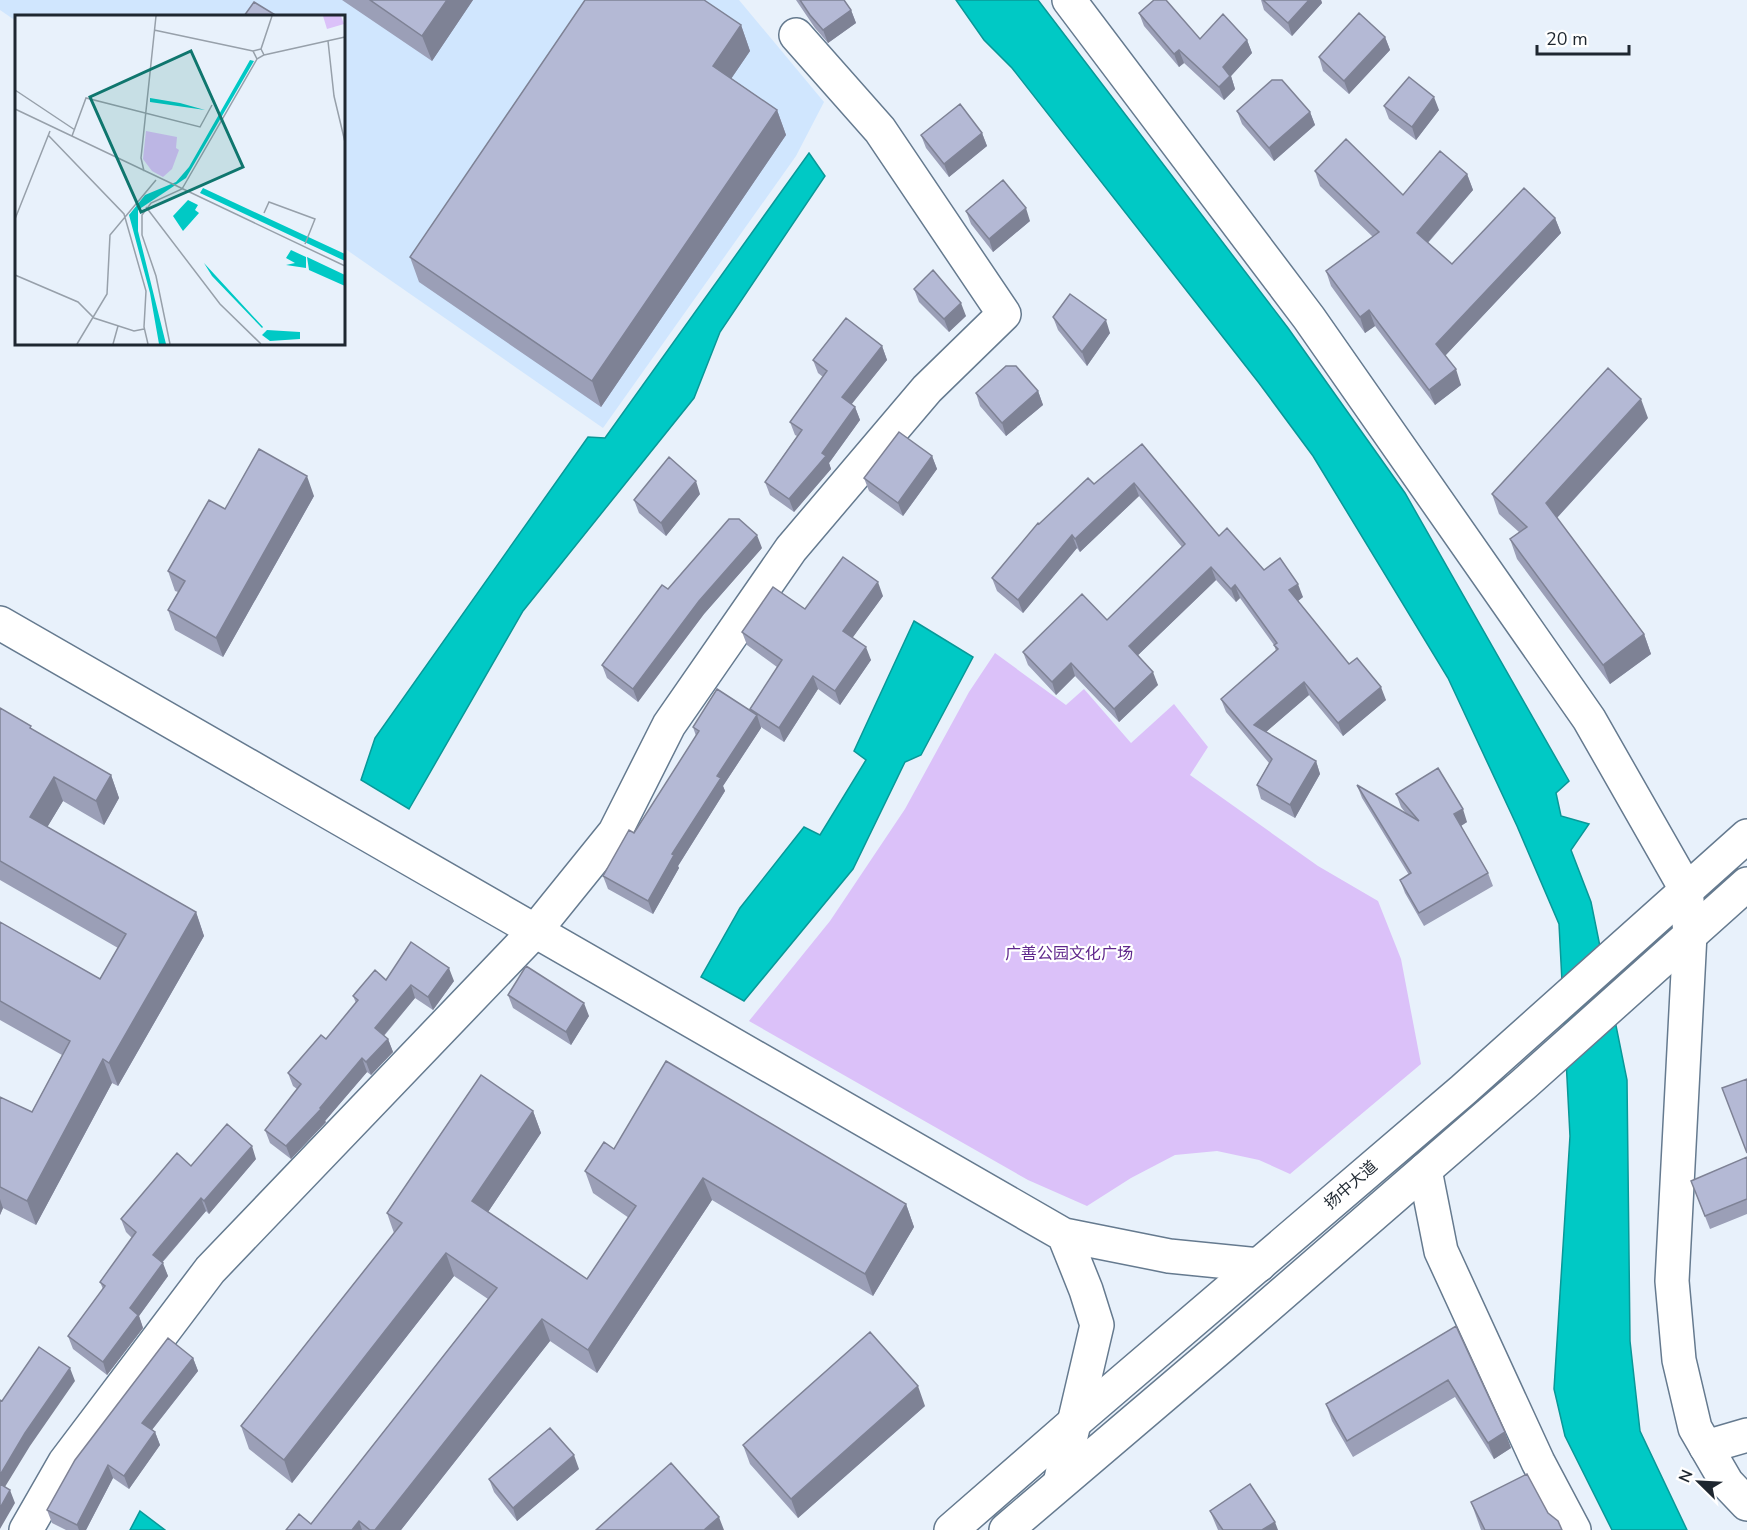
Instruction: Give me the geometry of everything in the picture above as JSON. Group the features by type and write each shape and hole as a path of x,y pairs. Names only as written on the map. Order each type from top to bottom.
{"street":[{"path":"1069,0 1310,318 1589,719 1686,890 1690,934 1672,1281 1678,1360 1695,1428 1727,1483 1747,1504"},
{"path":"26,1530 65,1462 210,1270 536,931 615,832 669,725 791,549 927,389 1004,314 880,130 796,35"},
{"path":"0,623 1064,1235 1169,1256 1259,1265"},
{"name":"扬中大道","path":"951,1530 1403,1140 1747,836"},
{"path":"1006,1530 1524,1084 1747,884"},
{"path":"1403,1140 1425,1170 1441,1251 1538,1462 1574,1530"},
{"path":"1060,1483 1097,1325 1064,1235"},
{"path":"1706,1447 1747,1435"}],"shaded area":[{"path":"0,0 739,0 824,102 796,156 603,428 345,249 345,15 15,15 15,20 0,10"}],"green space":[{"name":"广善公园文化广场","path":"995,653 1066,705 1084,689 1131,743 1174,704 1208,747 1190,775 1318,866 1378,901 1401,959 1421,1064 1290,1174 1259,1160 1217,1151 1175,1155 1131,1178 1087,1206 1028,1180 749,1021 830,921 905,809 969,692"}],"water":[{"path":"956,0 1038,0 1288,328 1405,493 1569,781 1556,793 1561,816 1589,824 1571,850 1591,902 1627,1080 1630,1341 1640,1431 1687,1530 1612,1530 1565,1436 1554,1389 1570,1136 1559,924 1517,826 1448,678 1313,456 1259,383 1012,68 984,40"},
{"path":"809,153 825,176 720,332 694,398 523,611 409,809 361,780 375,738 588,437 605,438"},
{"path":"914,621 973,657 921,755 905,762 853,869 744,1001 701,977 740,908 804,827 820,835 866,760 854,751"},
{"path":"140,1511 165,1530 130,1530"}],"building":[{"path":"370,0 447,0 422,36"},
{"path":"585,0 704,0 741,25 713,66 777,110 592,381 410,257"},
{"path":"800,0 844,0 851,10 823,30"},
{"path":"1154,0 1166,0 1200,39 1223,14 1247,40 1223,67 1230,76 1219,87 1179,50 1174,54 1139,13"},
{"path":"1263,0 1309,0 1288,23"},
{"path":"254,2 275,15 245,15"},
{"path":"1359,13 1385,37 1344,81 1319,57"},
{"path":"1409,77 1434,97 1412,127 1384,106"},
{"path":"1272,80 1282,80 1310,112 1269,148 1237,111"},
{"path":"960,104 982,133 944,164 921,135"},
{"path":"1346,139 1403,195 1440,151 1467,174 1417,233 1452,264 1524,188 1555,218 1436,344 1456,369 1429,390 1369,310 1360,317 1326,271 1379,232 1315,171"},
{"path":"1003,180 1026,208 989,239 966,211"},
{"path":"933,270 961,303 944,319 914,289"},
{"path":"1070,294 1106,320 1082,352 1053,317"},
{"path":"846,318 882,346 842,397 855,407 822,453 826,456 789,499 765,482 802,430 790,422 827,371 813,360"},
{"path":"1006,366 1016,366 1038,391 1002,423 976,393"},
{"path":"1608,368 1641,399 1546,503 1644,634 1603,665 1510,539 1527,527 1492,494"},
{"path":"899,432 932,456 898,503 864,478"},
{"path":"1142,444 1219,536 1227,528 1264,570 1280,558 1298,584 1289,590 1349,664 1357,658 1381,687 1338,723 1304,682 1254,725 1316,761 1290,805 1257,785 1272,759 1221,699 1278,649 1274,645 1277,643 1235,585 1231,589 1211,567 1129,646 1153,672 1114,709 1071,663 1052,682 1023,652 1082,594 1107,620 1185,544 1134,483 1075,539 1072,535 1018,600 992,578 1038,523 1088,478 1094,484"},
{"path":"259,449 307,476 216,638 168,610 185,581 168,571 209,500 225,509"},
{"path":"669,457 696,481 661,523 634,500"},
{"path":"729,519 739,519 757,535 699,601 633,689 602,665 662,585 668,589"},
{"path":"843,557 878,582 843,631 866,647 835,691 813,676 779,728 750,709 782,660 742,632 773,587 805,609"},
{"path":"717,689 757,715 717,776 721,778 672,854 674,855 648,901 603,876 629,830 634,833 699,731 693,727"},
{"path":"0,708 111,775 96,801 54,777 30,817 196,912 109,1063 103,1059 27,1201 0,1187 0,1097 32,1112 70,1041 0,1001 0,922 100,979 126,934 0,861"},
{"path":"1438,768 1463,809 1454,814 1488,873 1419,913 1400,880 1411,873 1357,785 1419,821 1396,794"},
{"path":"411,942 449,968 428,997 411,985 375,1028 388,1039 366,1062 362,1058 321,1109 286,1146 265,1130 301,1084 288,1073 321,1035 326,1039 358,1000 353,996 375,970 386,980"},
{"path":"526,966 584,1003 566,1032 508,995"},
{"path":"666,1061 906,1204 865,1274 703,1178 588,1350 542,1319 375,1530 370,1530 359,1521 352,1530 286,1530 299,1514 311,1524 497,1288 446,1253 284,1460 241,1426 402,1223 387,1213 481,1075 533,1111 472,1201 587,1279 636,1206 585,1171 604,1142 614,1149"},
{"path":"1747,1079 1747,1153 1722,1088"},
{"path":"227,1124 252,1146 204,1201 201,1198 153,1255 163,1263 130,1308 138,1315 103,1362 68,1336 105,1286 100,1282 136,1232 121,1219 177,1153 191,1166"},
{"path":"1747,1157 1747,1199 1705,1216 1691,1181"},
{"path":"1456,1326 1505,1432 1488,1443 1448,1380 1347,1441 1326,1404"},
{"path":"870,1332 918,1386 791,1499 743,1445"},
{"path":"168,1338 193,1358 142,1423 155,1432 124,1476 108,1465 77,1525 47,1510 75,1460"},
{"path":"39,1347 70,1368 25,1433 0,1475 0,1400 2,1401"},
{"path":"550,1428 574,1455 513,1508 489,1479"},
{"path":"671,1463 719,1517 704,1530 596,1530"},
{"path":"1527,1474 1548,1513 1558,1521 1562,1530 1485,1530 1471,1502"},
{"path":"0,1484 10,1490 0,1508"},
{"path":"1250,1484 1275,1522 1262,1530 1223,1530 1210,1511"}]}
